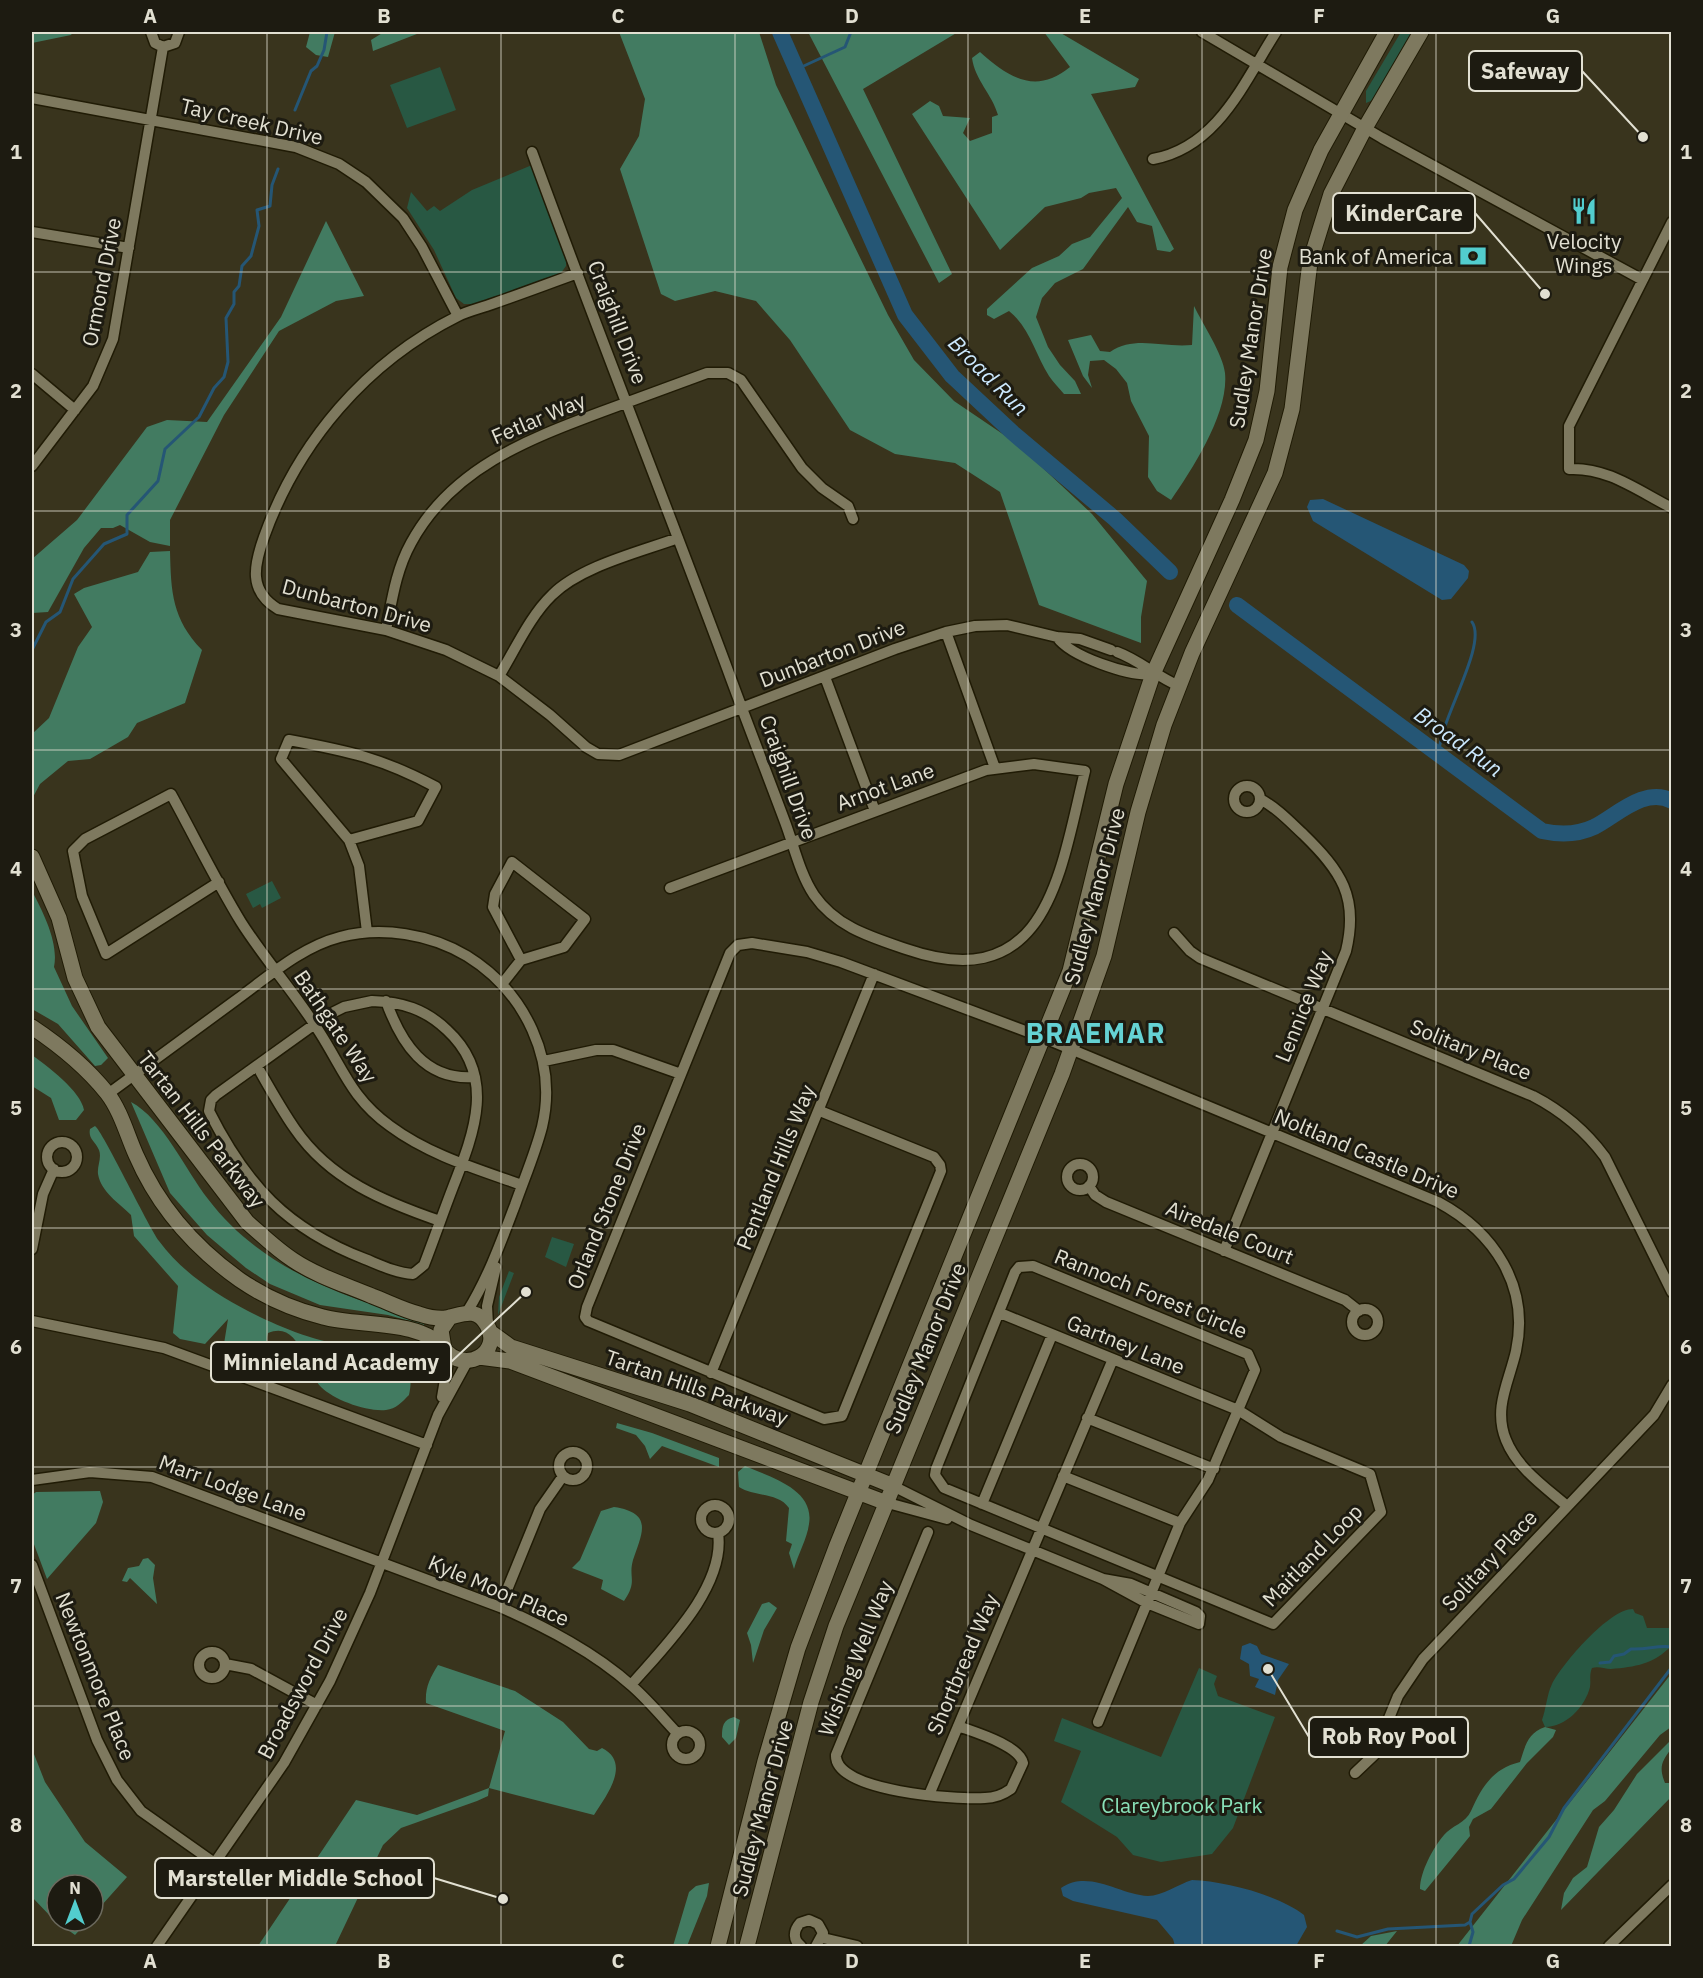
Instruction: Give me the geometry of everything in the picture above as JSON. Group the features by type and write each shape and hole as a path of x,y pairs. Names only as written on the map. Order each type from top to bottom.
{"main road":[{"name":"Sudley Manor Drive","path":"718,1947 791,1670 817,1596 1070,971 1116,784 1153,674 1232,500 1256,440 1267,391 1275,301 1288,235 1307,179 1387,32"},
{"name":"Sudley Manor Drive","path":"747,1947 812,1702 836,1626 884,1502 1071,1049 1104,956 1150,768 1179,686 1275,473 1292,409 1305,292 1319,227 1331,194 1365,128 1421,32"},
{"name":"Tartan Hills Parkway","path":"32,857 56,909 83,999 98,1027 226,1197 247,1222 276,1248 314,1272 417,1314 439,1318 467,1312 479,1316 489,1329 511,1347 690,1404 891,1485"},
{"name":"Tartan Hills Parkway","path":"32,1027 64,1052 108,1094 145,1173 165,1208 221,1265 243,1281 300,1311 343,1322 419,1330 432,1336 447,1352 473,1359 510,1361 884,1502"},
{"path":"447,1352 441,1330 450,1317"},
{"path":"473,1359 489,1345 489,1329"}],"street":[{"path":"150,32 155,43 163,47 175,43 179,32"},
{"path":"1202,32 1365,128 1641,279"},
{"path":"1153,159 1178,152 1202,139 1222,117 1276,32"},
{"name":"Ormond Drive","path":"32,466 75,410 101,371 113,339 163,47"},
{"name":"Tay Creek Drive","path":"32,98 296,147 339,164 366,182 403,218 422,247 458,316"},
{"name":"Craighill Drive","path":"532,152 792,841 812,891 835,918 850,928 932,958 949,961 979,958 1008,947 1021,938 1048,905 1058,879 1085,771"},
{"path":"1671,222 1569,426 1569,469 1587,468 1605,472 1671,508"},
{"path":"32,232 129,248"},
{"name":"Dunbarton Drive","path":"578,273 458,316 392,358 369,377 325,424 295,467 278,498 255,561 254,574 259,591 278,609 386,630 446,650 499,676 550,714 586,747 610,756 619,755 946,632 975,626 1007,625 1057,637 1071,637 1131,657 1153,674 1179,686"},
{"name":"Fetlar Way","path":"386,630 397,577 411,544 428,518 462,481 522,442 707,373 719,372 735,376 748,387 802,468 822,488 848,506 853,519"},
{"path":"32,374 75,410"},
{"path":"499,676 534,618 553,594 584,573 678,538"},
{"path":"946,632 995,768"},
{"name":"Dunbarton Drive","path":"1057,637 1066,646 1122,671 1142,675 1153,674"},
{"name":"Dunbarton Drive","path":"1098,645 1114,644 1126,649 1131,657"},
{"path":"825,677 875,811"},
{"path":"350,840 418,821 436,787 398,767 357,752 289,740 281,759 350,840 359,866 368,932"},
{"name":"Arnot Lane","path":"670,888 792,841 995,768 1034,764 1085,771"},
{"name":"Bathgate Way","path":"219,882 106,954 82,896 73,851 85,839 171,794 242,923 315,1025 345,1080 374,1113 405,1137 462,1164 522,1185"},
{"name":"Lennice Way","path":"1224,1251 1323,1009 1350,936 1351,914 1348,896 1342,881 1326,856 1276,809 1260,799"},
{"path":"502,984 521,960 564,947 585,919 512,862 495,894 493,907 521,960"},
{"path":"108,1094 276,971 317,946 339,937 368,932 415,935 447,946 480,965 502,984 526,1018 544,1061 546,1098 542,1126 522,1185 482,1288 467,1312"},
{"name":"Solitary Place","path":"1174,933 1200,958 1533,1096 1565,1114 1592,1139 1605,1157 1671,1292"},
{"name":"Orland Stone Drive","path":"820,1111 934,1157 941,1171 845,1411 834,1419 824,1419 594,1325 585,1317 586,1307 730,953 738,945 765,944 807,952 874,974 1044,1038"},
{"name":"Pentland Hills Way","path":"711,1373 820,1111 874,974"},
{"path":"372,1001 386,1001 417,1008 443,1026 465,1050 475,1077 478,1110 462,1164 422,1268 413,1274 406,1274 327,1244 280,1211 248,1178 209,1111 211,1100 315,1025 344,1007 372,1001"},
{"path":"386,1001 399,1033 415,1055 448,1076 475,1077"},
{"name":"Noltland Castle Drive","path":"1044,1038 1438,1202 1468,1220 1491,1243 1508,1270 1514,1285 1519,1316 1516,1351 1501,1401 1503,1430 1510,1448 1523,1467 1567,1506"},
{"path":"544,1061 597,1050 614,1050 681,1074"},
{"path":"257,1066 296,1131 325,1162 360,1189 440,1221"},
{"path":"32,1249 43,1194 54,1169"},
{"name":"Airedale Court","path":"1089,1186 1095,1195 1106,1202 1345,1300 1359,1311"},
{"path":"489,1329 487,1306 496,1254"},
{"name":"Rannoch Forest Circle","path":"1158,1578 944,1488 935,1475 1015,1272 1019,1267 1033,1266 1248,1354 1255,1370 1238,1410"},
{"name":"Gartney Lane","path":"1000,1313 1238,1410"},
{"path":"32,1321 164,1348 427,1445"},
{"path":"982,1504 1052,1335"},
{"name":"Broadsword Drive","path":"438,1415 447,1352"},
{"name":"Broadsword Drive","path":"157,1947 278,1773 317,1705 350,1640 438,1415 473,1359"},
{"name":"Shortbread Way","path":"929,1795 1113,1359"},
{"name":"Solitary Place","path":"1355,1773 1374,1755 1398,1696 1415,1669 1654,1414 1671,1385"},
{"path":"1098,1722 1180,1524 1214,1469 1238,1410"},
{"name":"Maitland Loop","path":"1158,1578 1273,1624 1381,1512 1370,1474 1281,1437 1238,1410"},
{"path":"1087,1418 1214,1469"},
{"name":"Marr Lodge Lane","path":"32,1480 90,1472 152,1477 382,1563"},
{"path":"500,1607 540,1509 563,1476"},
{"path":"1063,1476 1180,1524"},
{"path":"891,1485 970,1525 1149,1598"},
{"path":"884,1502 970,1525"},
{"name":"Wishing Well Way","path":"928,1532 836,1760 846,1773 890,1790 929,1795 995,1797 1011,1789 1019,1776 1023,1763 1019,1754 998,1741 958,1726"},
{"path":"631,1685 675,1635 701,1596 718,1559 718,1533"},
{"name":"Kyle Moor Place","path":"382,1563 500,1607 551,1631 631,1685 677,1733"},
{"name":"Newtonmore Place","path":"32,1565 97,1740 117,1780 141,1810 216,1864"},
{"path":"225,1665 251,1669 317,1705"},
{"path":"1609,1947 1671,1885"},
{"path":"801,1947 796,1941 795,1931 805,1921 818,1924 819,1942 857,1947"}],"green space":[{"path":"32,32 73,32 71,35 32,43"},
{"path":"310,32 335,32 328,57 316,55 306,47"},
{"path":"384,32 422,32 373,51 371,40"},
{"path":"619,32 759,32 776,85 888,315 914,360 954,401 1016,443 1092,514 1147,581 1141,617 1141,643 1039,605 1000,492 955,463 895,454 850,430 790,340 756,301 715,291 675,301 661,294 620,169 639,136 645,99"},
{"path":"808,32 958,32 863,89 952,274 939,283"},
{"path":"1044,32 1059,32 1139,79 1135,87 1091,94 1174,249 1170,252 1157,250 1152,226 1137,222 1128,207 1083,269 1055,283 1042,298 1036,317 1048,347 1075,381 1081,394 1064,394 1056,385 1044,368 1022,325 1009,311 994,319 987,315 987,309 1032,268 1059,256 1072,244 1090,237 1122,198 1116,188 1089,193 1081,198 1045,207 1000,250 912,114 930,101 939,106 943,116 970,118 963,133 970,141 992,133 992,117 998,115 976,73 972,58 980,52 1012,76 1023,80 1046,80 1070,67"},
{"path":"1401,32 1415,32 1373,100 1366,103 1366,91"},
{"path":"440,67 456,110 407,128 390,85"},
{"path":"532,165 566,257 566,266 561,273 475,304 464,304 456,298 434,250 407,208 411,192 427,211 434,206 440,211 472,190"},
{"path":"326,221 364,296 336,301 279,331 224,415 170,520 170,546 150,542 120,525 113,528 101,528 84,548 48,612 32,613 32,559 77,520 147,427 167,420 207,422 281,317"},
{"path":"1194,306 1223,365 1225,389 1208,440 1171,500 1157,491 1148,477 1149,436 1131,401 1127,383 1116,369 1104,360 1090,361 1088,375 1092,388 1083,376 1068,340 1091,335 1100,351 1110,352 1119,347 1139,343 1192,345"},
{"path":"170,551 175,604 184,627 202,650 185,703 137,723 128,737 90,759 68,761 40,784 32,799 32,734 49,718 78,647 92,627 74,594 84,588 138,572 150,552"},
{"path":"272,881 281,898 262,908 260,904 253,908 246,894"},
{"path":"32,891 52,938 54,967 72,1006 108,1058 101,1065 95,1066 58,1024 32,1009"},
{"path":"32,1055 77,1095 84,1110 76,1120 59,1120 51,1098 32,1086"},
{"path":"131,1102 153,1120 208,1199 229,1223 253,1244 306,1278 364,1302 425,1320 424,1325 388,1315 320,1305 270,1284 246,1268 207,1235 170,1193"},
{"path":"95,1126 159,1241 188,1272 235,1304 298,1333 339,1344 383,1345 395,1349 404,1356 409,1367 411,1384 409,1395 396,1407 386,1410 370,1409 342,1401 321,1387 301,1349 288,1333 279,1331 268,1333 267,1340 270,1351 287,1377 223,1350 228,1319 205,1344 180,1339 173,1333 178,1286 134,1236 131,1215 111,1197 103,1186 98,1174 100,1153 90,1135 90,1129"},
{"path":"552,1237 574,1244 566,1267 545,1257"},
{"path":"509,1271 514,1273 498,1315 499,1297"},
{"path":"617,1423 652,1433 719,1458 719,1467 662,1446 650,1459 645,1446 636,1435 616,1428"},
{"path":"745,1466 789,1486 805,1502 809,1512 809,1524 794,1569 789,1553 792,1544 786,1541 789,1508 779,1499 739,1487 738,1472"},
{"path":"100,1491 103,1502 96,1523 47,1579 32,1539 32,1495 36,1492"},
{"path":"614,1507 635,1514 642,1526 633,1560 631,1589 624,1601 601,1589 603,1580 572,1568 580,1560 601,1511"},
{"path":"148,1558 155,1565 153,1578 157,1604 130,1578 127,1582 122,1581 128,1568 139,1566 143,1559"},
{"path":"769,1602 777,1608 764,1630 753,1663 747,1633 762,1604"},
{"path":"1633,1609 1635,1613 1643,1616 1647,1628 1671,1628 1671,1646 1658,1657 1644,1664 1611,1669 1592,1668 1590,1687 1584,1702 1567,1720 1545,1727 1542,1720 1550,1688 1566,1663 1600,1627 1623,1611"},
{"path":"438,1665 515,1691 563,1722 589,1749 597,1751 602,1748 611,1754 615,1762 614,1780 594,1815 489,1788 505,1731 426,1703 426,1692"},
{"name":"Clareybrook Park","path":"1199,1668 1217,1676 1214,1684 1218,1696 1275,1717 1233,1828 1212,1854 1161,1862 1133,1855 1117,1837 1061,1802 1081,1751 1054,1741 1062,1718 1161,1757"},
{"path":"1671,1674 1671,1727 1660,1735 1605,1801 1593,1810 1522,1920 1511,1946 1457,1946"},
{"path":"734,1717 740,1720 736,1738 729,1745 722,1737 722,1730 725,1722"},
{"path":"1545,1727 1556,1730 1553,1737 1527,1763 1491,1809 1473,1819 1469,1827 1470,1836 1425,1891 1420,1889 1425,1868 1440,1840 1469,1815 1479,1794 1495,1774 1520,1762 1530,1737"},
{"path":"1671,1740 1671,1749 1663,1762 1662,1773 1665,1783 1671,1783 1671,1797 1561,1910 1564,1893 1573,1878 1587,1867 1599,1827 1614,1810 1637,1774"},
{"path":"32,1749 45,1782 85,1842 127,1877 105,1902 105,1873 45,1873 45,1911 32,1897"},
{"path":"489,1788 488,1796 401,1828 383,1845 335,1946 258,1946 356,1800 417,1815"},
{"path":"709,1883 707,1896 687,1946 673,1946 689,1892 696,1886"},
{"path":"1397,1931 1385,1946 1360,1946 1371,1936"}],"water":[{"path":"1323,499 1464,565 1469,571 1468,578 1451,599 1442,600 1313,521 1307,507 1310,500"},
{"path":"1250,1643 1257,1646 1261,1654 1289,1664 1278,1680 1275,1695 1255,1687 1259,1679 1250,1676 1249,1664 1240,1659 1242,1646"},
{"path":"1192,1880 1235,1886 1266,1895 1304,1915 1307,1927 1296,1946 1175,1946 1173,1939 1157,1920 1073,1901 1063,1896 1061,1888 1082,1881 1093,1882 1148,1896 1165,1892"}],"waterway":[{"path":"295,110 311,71 317,66 324,50 327,32"},
{"name":"Broad Run","path":"780,32 905,315 952,376 1013,433 1115,519 1170,572"},
{"path":"795,70 845,47 851,32"},
{"path":"32,650 46,622 60,612 73,579 104,544 127,534 127,515 158,481 165,449 199,417 214,388 224,377 228,362 226,318 234,304 234,292 239,286 242,266 251,256 259,226 257,210 270,206 272,185 278,169"},
{"name":"Broad Run","path":"1237,605 1542,831 1562,834 1581,832 1641,800 1662,797 1672,801"},
{"path":"1439,753 1446,722 1474,648 1475,633 1472,622"},
{"path":"1600,1663 1610,1662 1614,1656 1624,1654 1631,1649 1672,1647"},
{"path":"1469,1946 1473,1932 1470,1922 1472,1914 1503,1885 1514,1879 1549,1837 1564,1808 1672,1667"},
{"path":"1337,1931 1357,1937 1388,1929 1465,1925 1470,1922"}],"place":[{"name":"Safeway","path":"1643,137"},
{"name":"Velocity Wings","path":"1584,211"},
{"name":"Bank of America","path":"1473,256"},
{"name":"KinderCare","path":"1545,294"},
{"name":"Minnieland Academy","path":"526,1292"},
{"name":"Rob Roy Pool","path":"1268,1669"},
{"name":"Marsteller Middle School","path":"503,1899"}],"district":[{"name":"BRAEMAR","path":"1096,1032"}]}
